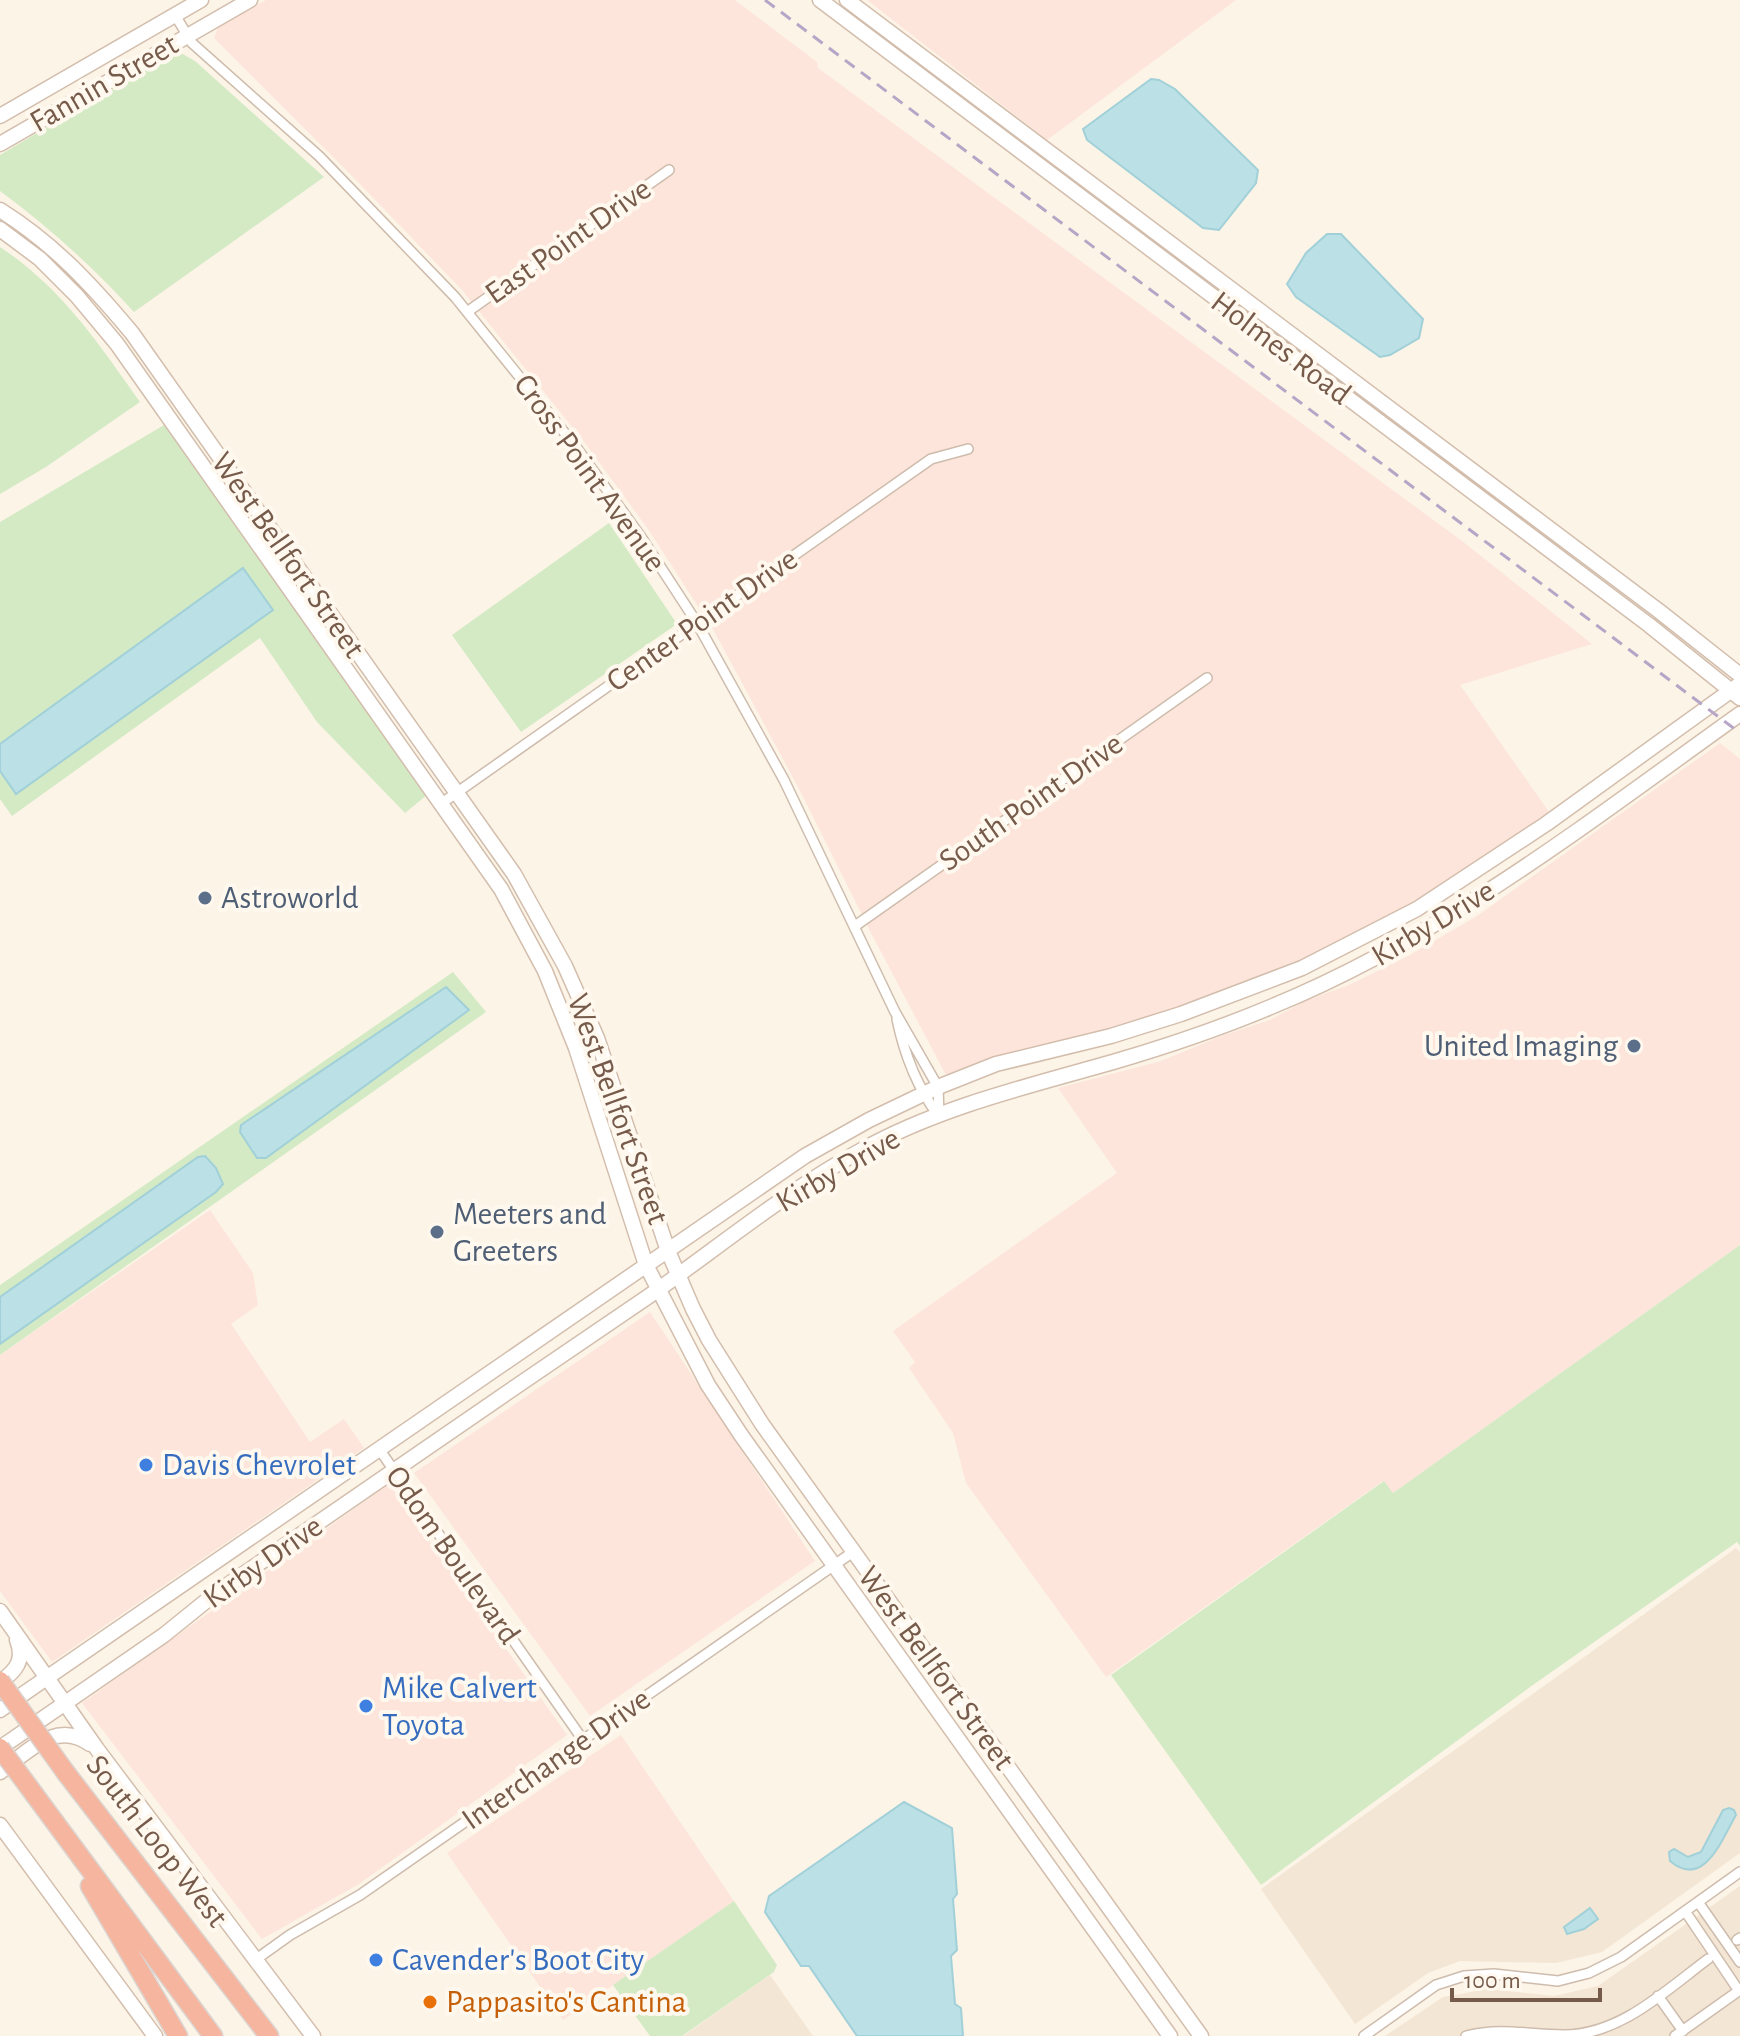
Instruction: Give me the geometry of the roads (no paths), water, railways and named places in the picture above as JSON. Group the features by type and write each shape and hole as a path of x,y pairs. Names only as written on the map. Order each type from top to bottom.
{"highway":[{"name":"South Loop West","path":"0,1682 66,1773 269,2036"},
{"path":"0,1748 213,2036"},
{"path":"47,1810 178,2036"},
{"path":"243,2000 265,2014 283,2036"}],"main road":[{"name":"Fannin Street","path":"0,116 201,0"},
{"name":"Fannin Street","path":"0,144 250,0"},
{"name":"Holmes Road","path":"820,0 1737,691"},
{"name":"Holmes Road","path":"847,0 1740,675"},
{"path":"994,132 1003,118"},
{"name":"West Bellfort Street","path":"0,210 57,250 132,333 514,874 543,923 597,1038 668,1251 709,1340 762,1424 1201,2036"},
{"name":"West Bellfort Street","path":"0,229 40,259 77,296 117,344 501,889 545,971 576,1048 646,1265 708,1385 1170,2036"},
{"path":"1221,303 1230,289"},
{"path":"1546,548 1556,534"},
{"name":"Kirby Drive","path":"0,1710 805,1156 869,1120 996,1064 1111,1036 1181,1014 1302,968 1417,909 1737,691"},
{"name":"Kirby Drive","path":"0,1748 164,1635 216,1593 658,1289 800,1187 864,1148 939,1116 1014,1090 1184,1041 1273,1007 1391,951 1480,898 1740,714"},
{"path":"1546,824 1559,843"},
{"path":"1379,928 1391,951"},
{"path":"1263,983 1273,1007"},
{"path":"1111,1036 1119,1061"},
{"path":"576,1048 597,1038"},
{"path":"655,1210 668,1226 676,1230 686,1232 701,1228"},
{"path":"741,1435 762,1424"},
{"path":"200,1571 216,1593"},
{"path":"0,1611 97,1749 313,2036"},
{"path":"0,1682 15,1672 19,1664 20,1648 12,1626"},
{"path":"932,1703 951,1689"},
{"path":"0,1772 55,1735 68,1733 80,1737 97,1749"},
{"path":"1014,1817 1033,1803"},
{"path":"0,1825 155,2036"},
{"path":"1098,1934 1118,1920"}],"street":[{"name":"Cross Point Avenue","path":"175,15 187,36 319,156 428,267 576,447 641,537 697,623 784,780 895,1012 938,1087 939,1116"},
{"name":"East Point Drive","path":"467,312 669,170"},
{"name":"Center Point Drive","path":"442,803 931,459 968,449"},
{"name":"South Point Drive","path":"855,926 1207,678"},
{"name":"Cross Point Avenue","path":"895,1012 900,1036 923,1094 939,1116"},
{"name":"Odom Boulevard","path":"379,1449 583,1740"},
{"name":"Interchange Drive","path":"255,1960 290,1935 350,1902 853,1552"},
{"path":"1364,2036 1436,1985 1464,1976 1494,1974 1558,1981 1589,1973 1621,1957 1740,1872"},
{"path":"1698,1902 1735,1941 1740,1962"},
{"path":"1658,1996 1679,2034 1739,1990 1711,1957 1685,1911"},
{"path":"1466,2036 1501,2030 1562,2035 1588,2033 1623,2019 1735,1941"}],"water":[{"path":"1151,79 1175,89 1258,170 1256,183 1219,230 1203,228 1087,140 1083,129"},
{"path":"1327,234 1341,234 1423,319 1419,338 1390,355 1380,357 1296,297 1287,284 1306,253"},
{"path":"243,568 273,610 16,794 0,771 0,744"},
{"path":"446,987 469,1010 266,1158 257,1158 240,1132 241,1125"},
{"path":"205,1156 216,1168 223,1184 216,1192 0,1344 0,1297 198,1157"},
{"path":"904,1802 952,1828 957,1950 951,1956 955,2004 961,2008 963,2036 857,2036 809,1966 801,1966 765,1912 769,1896"},
{"path":"1729,1808 1736,1815 1718,1848 1702,1866 1682,1868 1670,1861 1669,1852 1674,1849 1688,1857 1701,1852 1723,1810"},
{"path":"1590,1908 1598,1919 1584,1929 1567,1934 1564,1927"}],"railway":[{"path":"765,0 1740,733"}],"place":[{"name":"Astroworld","path":"205,898"},
{"name":"United Imaging","path":"1634,1046"},
{"name":"Meeters and Greeters","path":"437,1232"},
{"name":"Davis Chevrolet","path":"146,1465"},
{"name":"Mike Calvert Toyota","path":"366,1706"},
{"name":"Cavender's Boot City","path":"376,1960"},
{"name":"Pappasito's Cantina","path":"430,2002"}]}
